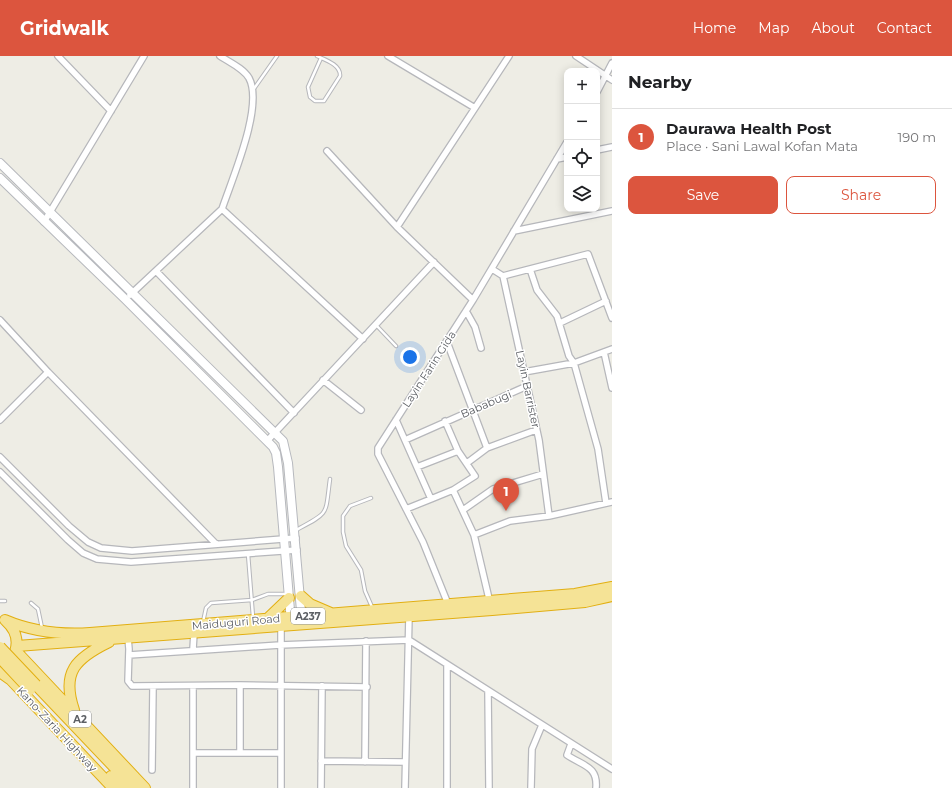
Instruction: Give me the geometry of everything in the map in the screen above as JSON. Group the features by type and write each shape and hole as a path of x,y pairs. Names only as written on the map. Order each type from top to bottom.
{"highway":[{"name":"Maiduguri Road","path":"302,621 409,616 575,594 612,587"},
{"path":"267,619 289,596"},
{"path":"301,596 320,610 335,614"},
{"name":"Maiduguri Road","path":"16,649 128,638 194,634 302,621 335,614 372,609 448,604 491,605 585,602 612,596"},
{"name":"Maiduguri Road","path":"2,620 43,632 63,634 203,625 267,619 287,623"},
{"path":"0,666 8,662 16,649 15,632 2,620"},
{"path":"75,714 68,685 72,670 81,658 114,640"},
{"name":"A2","path":"0,647 33,687 122,788"},
{"name":"Kano-Zaria Highway","path":"16,649 145,788"},
{"name":"A2","path":"0,658 33,687 134,788"},
{"name":"Kano-Zaria Highway","path":"0,672 11,680 113,788"}],"street":[{"path":"58,56 111,111"},
{"path":"44,222 144,56"},
{"path":"125,299 222,208 248,129 253,90 248,77 240,69 220,56"},
{"path":"388,56 475,108"},
{"path":"397,227 509,56"},
{"path":"576,56 612,80"},
{"path":"600,87 612,63"},
{"name":"Layin Farin Gida","path":"448,604 423,542 377,452 378,448 492,270 564,147"},
{"path":"600,149 612,147"},
{"path":"327,151 397,227 473,300"},
{"path":"558,158 564,157"},
{"path":"0,164 134,292 276,432 283,441 287,452 296,534 302,621"},
{"path":"0,178 125,299 267,441 276,453 289,596 287,623 280,645 281,788"},
{"path":"222,208 363,338"},
{"path":"514,231 612,211"},
{"path":"492,270 503,276 588,254 612,318"},
{"path":"267,441 434,262"},
{"path":"474,534 510,521 549,516 609,502 598,449 574,363 569,356 560,323 552,308 537,290 530,269"},
{"path":"156,271 294,413"},
{"name":"Layin Barrister","path":"503,276 536,430 549,516"},
{"path":"560,323 606,301"},
{"path":"466,311 475,327 481,348"},
{"path":"0,320 48,372 216,544"},
{"path":"447,342 487,448"},
{"path":"524,372 574,363 612,349"},
{"path":"604,352 612,388"},
{"path":"0,420 48,372"},
{"path":"323,380 361,410"},
{"name":"Bababugi","path":"405,440 444,421 527,386"},
{"path":"396,420 431,499"},
{"path":"406,509 453,490 474,477 475,474 458,451 444,421"},
{"path":"467,463 487,448 536,430"},
{"path":"417,467 458,451"},
{"path":"0,457 69,526 88,542 101,548 132,551 284,539 296,534"},
{"path":"0,472 68,540 83,553 97,559 131,562 297,550"},
{"path":"463,510 493,489 543,474"},
{"path":"453,490 474,534 491,605"},
{"path":"97,559 101,548"},
{"path":"406,788 405,762 409,616"},
{"path":"193,650 194,634"},
{"path":"128,638 128,683 132,686 281,685 367,687"},
{"path":"129,655 280,645 409,640 447,666 612,769"},
{"path":"365,762 367,687 366,641"},
{"path":"447,666 447,788"},
{"path":"240,685 240,753"},
{"path":"193,686 193,788"},
{"path":"321,788 322,686"},
{"path":"152,770 153,687"},
{"path":"488,692 489,788"},
{"path":"531,788 532,749 542,725"},
{"path":"571,744 568,755 592,770 597,777 596,788"},
{"path":"193,754 281,753"},
{"path":"321,761 405,762"}],"lane":[{"path":"253,90 277,56"},
{"path":"318,56 338,67 340,71 340,76 324,102 319,102 310,96 308,87 321,58"},
{"path":"376,325 396,346"},
{"path":"296,534 322,516 327,507 330,479"},
{"path":"371,498 350,506 343,516 343,532 346,546 362,570 365,591 372,609"},
{"path":"248,554 253,620"},
{"path":"203,625 206,608 211,603 252,600 268,594 289,596"},
{"path":"0,601 5,601"},
{"path":"31,603 38,609 43,632"}],"place":[{"name":"Daurawa Health Post","path":"506,511"}]}
